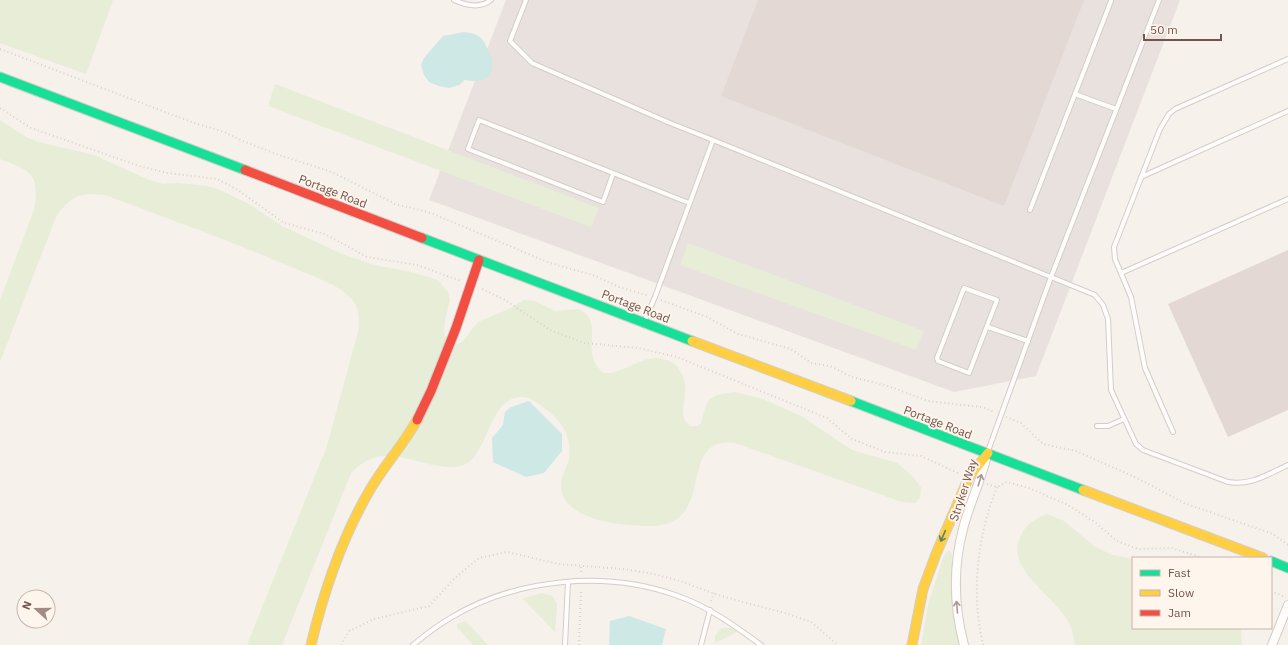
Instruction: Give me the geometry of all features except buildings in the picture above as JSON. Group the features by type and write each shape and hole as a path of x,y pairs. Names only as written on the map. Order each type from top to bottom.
{"main road":[{"name":"Portage Road","path":"0,77 1260,557"},
{"path":"312,645 327,581 350,527 372,487 406,438 420,414 472,285 479,260"},
{"name":"Stryker Way","path":"912,645 923,589 936,554 969,477 988,453"},
{"path":"1272,561 1288,568"}],"street":[{"name":"Stryker Way","path":"964,645 957,611 956,572 963,528 980,482 988,453"},
{"path":"1272,645 1288,605"}],"lane":[{"path":"454,0 471,6 480,5 490,0"},
{"path":"526,0 510,41 532,63 670,123 1095,295 1103,305 1108,320 1112,390 1136,444 1143,450 1228,482 1240,484 1249,483 1288,465"},
{"path":"988,453 1051,277 1159,0"},
{"path":"1030,210 1112,1"},
{"path":"1173,432 1144,368 1131,297 1115,259 1114,246 1160,129 1168,114 1175,109 1288,59"},
{"path":"1075,94 1116,109"},
{"path":"1141,177 1288,111"},
{"path":"613,174 603,202 468,149 479,120 689,203"},
{"path":"644,322 655,297 713,140"},
{"path":"1121,273 1288,199"},
{"path":"964,288 997,300 988,326 969,373 938,361 937,358 964,288"},
{"path":"988,326 1028,341"},
{"path":"1097,426 1108,426 1124,419"},
{"path":"565,645 568,582"},
{"path":"413,645 453,617 477,605 520,590 568,582 614,583 638,586 678,596 710,610 761,645"},
{"path":"701,645 710,610"}],"path":[{"path":"0,49 194,123 224,132 266,150 332,172 395,204 431,213 550,263 593,274 618,287 655,297 707,317 738,334 791,349 811,363 830,366 852,377 888,386 928,402 981,407 1002,415 1022,423 1044,444 1076,451 1139,479 1184,504 1273,534 1288,545"},
{"path":"0,108 30,128 132,164 167,174 217,179 238,190 284,223 325,234 367,257 417,265 472,285 505,300 550,330 584,343 638,348 677,357 827,418 852,439 885,452 921,456 950,471 969,477"},
{"path":"980,482 997,487"},
{"path":"983,645 977,604 976,581 987,512 997,487 1007,482 1029,488 1068,505 1096,523 1117,541 1138,549 1172,548 1200,557"},
{"path":"581,567 581,576"},
{"path":"342,645 349,631 374,619 429,606 454,578"},
{"path":"579,645 581,589"},
{"path":"1272,591 1288,598"},
{"path":"711,601 714,593"}],"shaded area":[{"path":"506,0 1180,0 1036,376 954,392 429,200"}],"green space":[{"path":"0,0 113,0 86,74 0,43"},
{"path":"275,84 599,208 591,227 268,106"},
{"path":"0,120 26,137 38,142 94,155 149,180 163,184 178,183 207,186 220,190 249,204 282,226 342,254 374,265 411,272 438,280 448,292 450,299 444,333 447,339 452,343 457,344 462,342 478,322 511,308 524,300 535,301 555,311 579,309 587,315 591,322 593,357 596,365 604,373 619,371 641,361 655,358 669,361 678,367 685,383 683,416 684,420 690,426 697,426 701,423 706,405 710,399 717,395 734,392 763,399 803,417 852,450 897,463 911,475 921,487 920,498 915,503 902,502 735,443 717,444 706,453 700,466 692,498 684,512 671,522 650,526 611,523 583,514 572,507 564,498 561,483 570,455 570,447 566,433 553,415 538,403 532,399 521,397 510,400 501,408 494,418 477,453 470,462 460,466 445,467 391,456 378,457 364,462 351,473 282,645 247,645 327,446 359,328 359,316 356,306 352,299 333,285 226,240 108,196 91,194 78,196 72,199 56,217 0,362 0,300 34,210 36,189 34,181 26,171 0,159"},
{"path":"688,243 924,331 916,350 680,265"},
{"path":"1047,514 1064,521 1094,546 1112,555 1132,559 1132,629 1241,629 1242,645 1075,645 1072,630 1068,621 1062,612 1034,583 1020,562 1017,551 1019,540 1026,527 1037,518"},
{"path":"947,551 950,551 952,555 953,600 955,622 960,645 921,645 928,605 943,558"},
{"path":"542,593 552,596 557,604 555,632 523,599"},
{"path":"466,621 488,645 473,645 457,627 457,624"},
{"path":"722,628 731,628 737,632 715,643 715,636"}],"water":[{"path":"464,32 476,35 484,41 491,58 492,70 490,75 480,80 465,80 459,85 449,88 429,82 424,75 421,65 424,58 443,36"},
{"path":"529,401 562,434 562,451 544,473 526,477 493,462 492,438 503,425 505,412 511,407"},
{"path":"629,616 666,629 662,645 609,645 610,621"}],"traffic: fast":[{"path":"0,77 245,170"},
{"path":"422,238 692,341"},
{"path":"851,401 1083,490"},
{"path":"1272,561 1288,568"}],"traffic: slow":[{"path":"692,341 851,401"},
{"path":"311,645 328,584 351,525 376,479 417,420"},
{"path":"912,645 923,589 936,554 969,477 988,453"},
{"path":"1083,490 1260,557"}],"traffic: jam":[{"path":"245,170 422,238"},
{"path":"417,420 431,391 456,328 479,260"}]}
